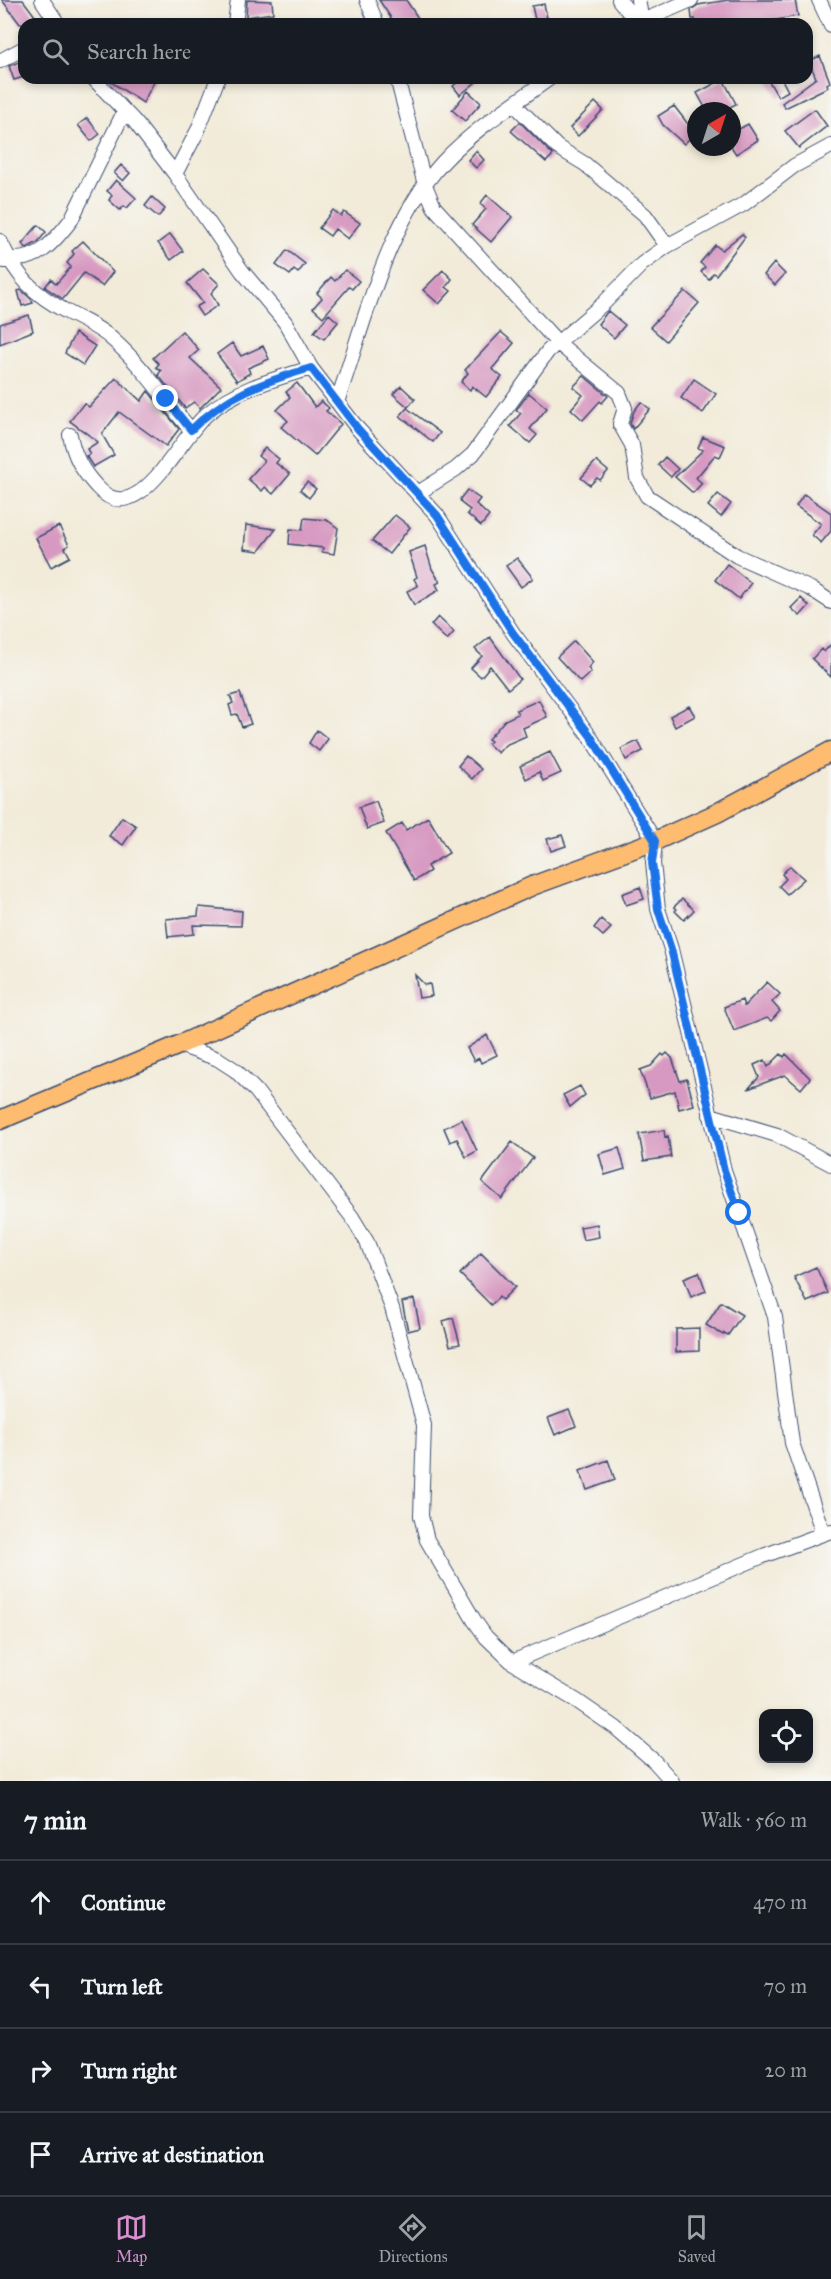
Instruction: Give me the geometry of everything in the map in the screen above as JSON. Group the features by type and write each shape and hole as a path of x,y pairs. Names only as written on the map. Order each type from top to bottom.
{"main road":[{"path":"0,1120 179,1045 532,886 655,841 717,813 831,751"}],"street":[{"path":"42,0 54,18"},
{"path":"236,18 238,0"},
{"path":"367,0 374,18"},
{"path":"619,0 637,18"},
{"path":"638,0 640,18"},
{"path":"645,18 691,0"},
{"path":"819,0 831,26"},
{"path":"0,61 18,51"},
{"path":"98,84 175,174 242,271 285,322 311,368 337,402 378,452 437,515 513,633 590,735 655,841 652,863 658,909 671,949 724,1170 775,1317 792,1443 827,1532 512,1662"},
{"path":"175,174 198,130 216,84"},
{"path":"399,84 425,185 435,207 446,223 558,343 619,393 625,408 620,424 632,445 637,478 647,496 737,556 811,590 831,602"},
{"path":"337,402 391,250 425,185 443,162 542,84"},
{"path":"514,104 557,147 585,164 645,215 667,246"},
{"path":"3,262 35,256 62,232 95,174 124,112"},
{"path":"418,493 456,470 473,454 538,363 597,310 642,264 667,246 744,204 794,166 831,146"},
{"path":"420,159 434,165 443,162"},
{"path":"0,242 3,262 36,292 110,337 154,384 191,430"},
{"path":"70,435 78,463 92,483 111,499 123,501 145,488 191,430 206,415 243,392 311,368"},
{"path":"179,1045 218,1059 234,1070 256,1091 352,1217 367,1242 392,1308 424,1425 421,1516 427,1540 474,1620 486,1637 512,1662 577,1701 616,1728 654,1761 672,1781"},
{"path":"710,1115 777,1135 831,1164"}],"building":[{"path":"2,0 23,0 36,18 18,18 18,21"},
{"path":"247,0 272,1 273,13 246,17"},
{"path":"379,0 406,0 418,18 391,18"},
{"path":"728,0 795,0 798,16 692,18 691,10 698,5"},
{"path":"544,4 547,18 535,18 532,6"},
{"path":"820,56 830,82 827,84 828,87 785,108 782,103 808,84 813,84 816,78 813,71 813,59"},
{"path":"18,62 18,79 14,80 9,66"},
{"path":"114,84 153,84 143,103"},
{"path":"456,84 474,84 460,95 453,86"},
{"path":"714,84 726,84 735,102 702,102 697,93"},
{"path":"770,84 784,84 788,91 778,97"},
{"path":"468,91 481,103 465,121 452,110"},
{"path":"595,102 603,110 578,136 570,128"},
{"path":"674,106 687,123 687,141 684,144 663,125 658,116"},
{"path":"815,109 827,126 799,148 785,131"},
{"path":"87,118 100,134 91,141 78,125"},
{"path":"520,122 553,155 546,162 511,131"},
{"path":"748,124 758,140 741,151 741,128"},
{"path":"476,151 484,160 476,168 468,160"},
{"path":"121,165 130,173 123,181 114,173"},
{"path":"116,180 136,198 127,208 124,206 120,210 109,200 112,195 107,191"},
{"path":"487,195 512,217 491,242 472,225 486,209 480,204"},
{"path":"152,197 165,209 158,217 145,206"},
{"path":"333,210 341,216 344,212 360,223 348,239 335,229 330,236 319,228"},
{"path":"38,225 46,232 38,242 27,248 22,244"},
{"path":"170,234 183,251 171,260 158,243"},
{"path":"742,234 745,237 716,275 713,273 709,279 701,272 705,267 700,263 715,245 722,250"},
{"path":"83,241 113,272 102,286 84,273 63,299 45,287 51,279 56,284 71,267 67,263 74,254 72,251"},
{"path":"287,250 305,264 298,273 294,270 290,275 276,265"},
{"path":"774,263 785,274 775,285 764,275"},
{"path":"203,269 219,284 211,293 218,305 202,316 196,307 203,303 187,283"},
{"path":"345,270 359,281 352,289 349,287 323,317 313,308 322,298 317,293 331,277 335,281"},
{"path":"443,270 452,279 446,287 451,291 439,304 423,290"},
{"path":"21,290 33,303 22,306 18,291"},
{"path":"685,291 699,303 666,341 650,327"},
{"path":"608,311 625,325 614,338 598,324"},
{"path":"329,314 338,322 324,339 314,332"},
{"path":"29,315 33,331 0,344 0,324"},
{"path":"182,331 199,350 190,358 221,387 200,408 194,402 185,408 158,375 161,371 156,367 159,364 153,358"},
{"path":"501,332 514,343 492,369 502,377 486,397 472,386 470,390 461,382 468,373 465,370"},
{"path":"75,333 95,346 83,365 65,353"},
{"path":"232,343 241,356 263,346 269,359 248,368 250,373 237,381 217,354"},
{"path":"584,376 608,396 602,403 600,401 583,420 571,409 583,395 573,387"},
{"path":"116,378 141,401 148,391 179,429 166,446 119,412 102,434 114,455 93,467 86,456 90,454 87,449 98,442 70,421 84,403 89,407"},
{"path":"694,379 716,394 703,413 681,398"},
{"path":"297,383 315,407 321,401 329,408 326,411 341,424 315,456 281,427 288,421 277,410 290,397 286,392"},
{"path":"401,386 415,399 408,407 393,394"},
{"path":"529,393 547,408 530,429 537,435 530,443 510,426 521,413 516,410"},
{"path":"641,402 650,409 633,429 630,423 634,411"},
{"path":"407,408 440,433 433,442 400,416"},
{"path":"703,437 725,446 720,457 715,455 696,478 702,483 693,493 675,477 703,450 698,448"},
{"path":"265,448 279,459 276,463 290,474 273,494 265,487 262,491 248,479 264,461 258,456"},
{"path":"665,457 678,469 671,477 658,465"},
{"path":"596,461 608,471 600,480 597,478 590,485 581,478"},
{"path":"307,482 316,489 309,498 300,490"},
{"path":"467,490 480,499 476,504 489,516 481,526 467,514 470,510 461,503 460,499"},
{"path":"718,494 731,504 721,517 708,506"},
{"path":"804,494 831,513 831,531 821,543 812,535 821,524 796,506"},
{"path":"395,515 410,527 389,554 372,541"},
{"path":"304,518 327,520 338,528 334,554 322,552 323,548 289,544 290,529 302,530"},
{"path":"246,525 276,529 259,551 244,549"},
{"path":"59,526 69,545 65,548 70,557 51,567 36,538"},
{"path":"425,546 432,569 440,582 436,584 439,590 414,605 407,591 418,586 414,579 417,577 409,552"},
{"path":"517,558 533,578 521,587 506,566"},
{"path":"727,564 751,583 739,599 715,580"},
{"path":"801,598 809,606 800,616 791,608"},
{"path":"438,617 454,632 447,640 431,625"},
{"path":"490,637 520,679 508,689 490,666 481,677 471,668 482,656 475,649"},
{"path":"574,641 593,662 588,668 591,672 580,682 557,657"},
{"path":"831,644 831,677 812,659 821,649 824,652"},
{"path":"240,693 251,724 242,727 237,714 232,715 229,705 233,703 230,696"},
{"path":"539,700 547,717 523,728 526,736 505,745 498,753 488,744 491,741 488,739 505,720 518,714 516,710"},
{"path":"689,706 695,716 675,727 670,716"},
{"path":"317,730 328,739 319,751 309,743"},
{"path":"638,741 643,751 626,760 621,749"},
{"path":"550,752 561,773 543,781 539,772 526,779 520,766"},
{"path":"466,756 481,769 472,779 458,766"},
{"path":"376,801 384,823 367,829 359,807"},
{"path":"122,817 136,826 123,845 109,836"},
{"path":"428,817 449,853 427,866 430,871 414,881 386,833 402,823 406,830"},
{"path":"562,835 566,846 551,851 547,839"},
{"path":"790,866 804,879 787,894 779,886 786,879 782,874"},
{"path":"640,887 644,899 626,905 622,894"},
{"path":"682,899 694,910 684,920 674,907"},
{"path":"199,907 242,911 241,926 193,925 194,934 168,937 166,919 198,916"},
{"path":"601,919 611,928 603,936 594,928"},
{"path":"415,975 425,985 430,984 432,996 419,998"},
{"path":"767,982 780,994 772,1002 780,1011 771,1021 767,1018 734,1031 724,1007 742,1000 744,1006"},
{"path":"487,1035 497,1055 481,1063 479,1058 474,1061 467,1048"},
{"path":"667,1053 672,1058 680,1081 687,1079 694,1105 679,1109 675,1091 650,1098 640,1070 651,1066 662,1054 664,1056"},
{"path":"781,1054 784,1057 786,1054 810,1078 801,1089 785,1075 748,1089 759,1077 754,1065 765,1060 768,1067"},
{"path":"580,1086 585,1095 570,1107 563,1095"},
{"path":"462,1119 477,1151 466,1157 457,1139 450,1142 444,1128"},
{"path":"664,1130 665,1137 668,1136 671,1157 644,1161 639,1134"},
{"path":"512,1142 533,1158 502,1199 482,1182"},
{"path":"619,1148 625,1169 605,1175 599,1154"},
{"path":"597,1224 599,1237 583,1240 580,1227"},
{"path":"481,1253 515,1287 502,1300 499,1297 491,1305 460,1274"},
{"path":"816,1267 828,1293 807,1302 794,1277"},
{"path":"699,1272 706,1291 691,1297 684,1278"},
{"path":"414,1299 420,1328 408,1331 402,1302"},
{"path":"721,1302 742,1315 728,1335 724,1333 723,1335 706,1325"},
{"path":"453,1318 460,1344 450,1346 443,1321"},
{"path":"699,1328 699,1351 676,1352 676,1329"},
{"path":"569,1410 576,1426 555,1435 548,1418"},
{"path":"608,1460 615,1480 587,1490 580,1471"}],"route":[{"path":"166,399 191,430 221,404 243,392 269,380 311,368 358,429 437,515 513,633 590,735 655,841 652,863 658,909 671,949 690,1036 724,1170 739,1213"}]}
